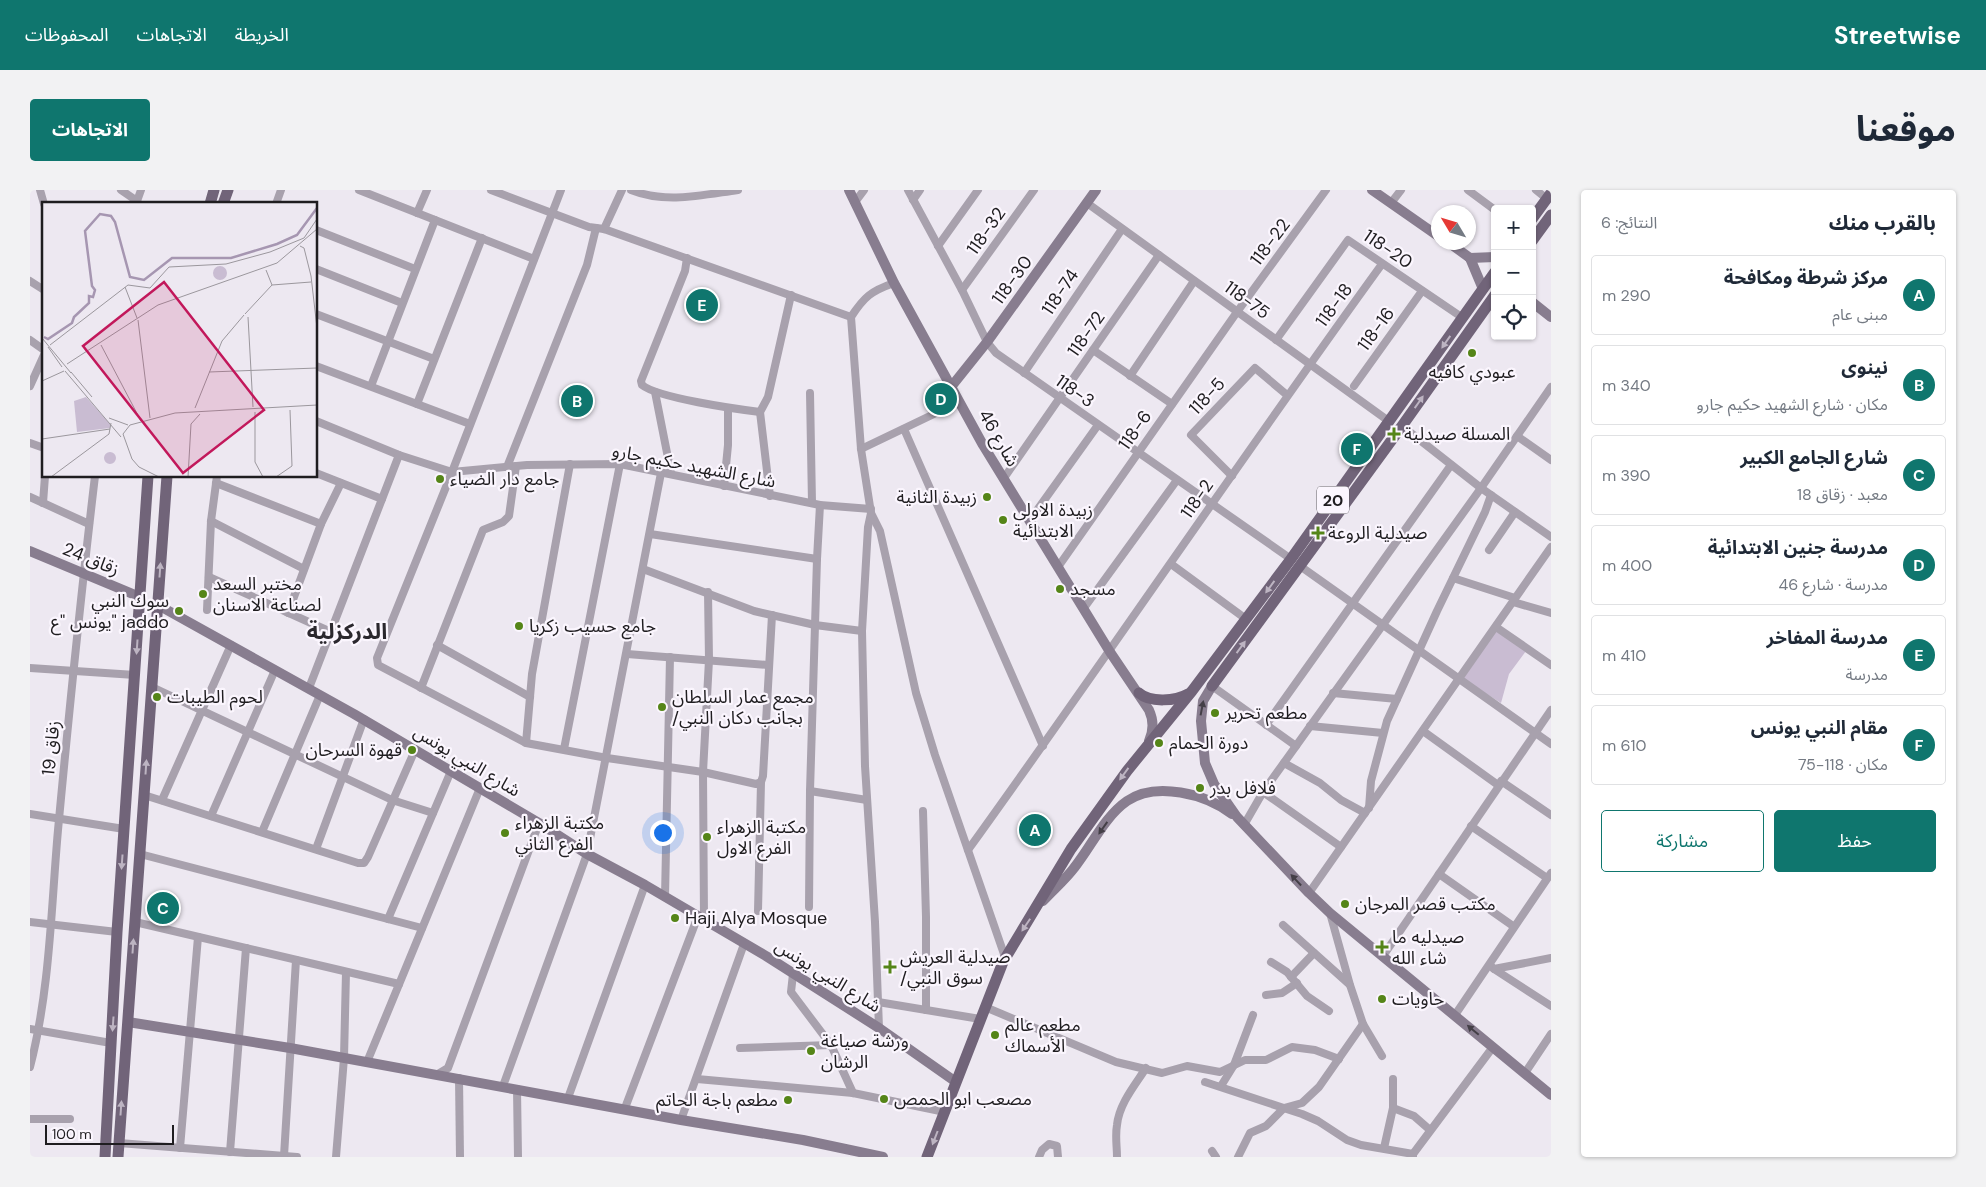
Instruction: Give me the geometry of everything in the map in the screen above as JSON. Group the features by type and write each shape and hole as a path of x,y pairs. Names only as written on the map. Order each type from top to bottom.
{"main road":[{"path":"224,202 228,190"},
{"path":"1536,214 1549,196"},
{"path":"1536,236 1551,215"},
{"name":"20","path":"1212,686 1390,422 1491,277"},
{"name":"20","path":"1140,754 1192,691 1246,619 1296,562 1402,426 1491,301"},
{"path":"105,1157 117,932 136,675 148,478"},
{"path":"118,1157 167,478"},
{"path":"1139,693 1148,698 1175,699 1192,691"},
{"path":"927,1157 980,1018 1006,957 1071,849 1140,754"}],"street":[{"path":"121,190 137,202 141,190"},
{"path":"277,202 281,190"},
{"path":"359,190 379,194 417,213 534,259"},
{"path":"417,213 427,190"},
{"path":"491,190 552,214 589,227 600,228 851,317"},
{"path":"561,190 452,472 377,658 378,665 526,743 668,768 703,772 756,784 761,782"},
{"path":"507,467 600,228 622,190"},
{"path":"631,190 657,198 672,199 738,190"},
{"path":"672,199 674,190"},
{"name":"شارع 46","path":"849,190 894,283 959,402 1110,652 1139,693 1153,719 1153,732 1140,754"},
{"path":"855,202 864,190"},
{"name":"118-3","path":"908,190 962,290 987,342 996,353 1296,562 1551,744"},
{"path":"913,200 920,190"},
{"path":"938,246 978,190"},
{"name":"118-32","path":"962,290 1034,190"},
{"name":"118-30","path":"951,387 987,342 1096,190"},
{"name":"118-22","path":"1237,312 1326,190"},
{"path":"1372,190 1431,231"},
{"path":"1392,203 1401,190"},
{"path":"1468,190 1491,207"},
{"path":"1536,190 1549,196"},
{"name":"118-75","path":"1087,204 1390,422"},
{"path":"371,386 435,220"},
{"name":"118-74","path":"1024,372 1122,229"},
{"path":"318,231 416,269"},
{"path":"417,404 482,238"},
{"name":"118-20","path":"1276,340 1348,240 1463,318"},
{"path":"1459,250 1470,258 1483,289"},
{"name":"118-72","path":"1004,478 1158,255"},
{"path":"1470,258 1491,257"},
{"path":"687,258 685,271 641,381 646,388 655,392 728,408 760,412"},
{"name":"118-18","path":"1310,364 1382,264"},
{"path":"318,270 402,303"},
{"path":"30,281 42,289"},
{"path":"1130,376 1194,281"},
{"path":"894,283 873,291 861,302 851,317 861,449 871,511 880,531 916,693 935,755 1006,957"},
{"name":"118-16","path":"1354,386 1422,291"},
{"path":"770,496 760,412 768,397 790,295"},
{"path":"1536,305 1551,316"},
{"name":"118-6","path":"1058,566 1237,312"},
{"path":"318,315 434,359"},
{"path":"30,340 42,349"},
{"path":"1093,350 1172,404"},
{"path":"30,386 42,359"},
{"name":"118-2","path":"968,850 1110,652 1310,364"},
{"path":"318,367 470,424"},
{"name":"118-5","path":"1232,476 1191,435 1255,368 1287,395"},
{"path":"1240,821 1284,763 1481,488 1551,386"},
{"path":"655,392 671,474"},
{"path":"808,907 817,559 810,393"},
{"path":"861,449 959,402"},
{"path":"724,486 728,445 728,408"},
{"path":"318,422 399,455 452,472"},
{"path":"1030,520 1098,425"},
{"path":"1402,426 1450,465 1551,537"},
{"path":"904,429 1043,746"},
{"path":"1517,436 1551,460"},
{"path":"30,443 42,447"},
{"path":"309,688 399,455"},
{"path":"526,743 532,674 570,464"},
{"path":"564,749 620,464"},
{"name":"شارع الشهيد حكيم جارو","path":"452,472 516,466 620,464 770,496 871,511"},
{"path":"1266,725 1450,465"},
{"path":"421,688 483,530 503,522 509,516 516,466"},
{"path":"503,1086 587,854 661,473"},
{"path":"318,474 382,499"},
{"path":"43,503 45,478"},
{"name":"زقاق 19","path":"30,1067 39,1030 95,478"},
{"path":"207,610 211,521 217,480 321,524"},
{"path":"1084,608 1177,480"},
{"path":"288,613 321,524 341,483"},
{"path":"1367,810 1371,781 1383,733 1453,578 1486,512 1491,495"},
{"path":"30,497 89,524"},
{"path":"871,511 868,527 862,631 865,766 875,922 879,1028"},
{"path":"1489,550 1515,512"},
{"path":"211,521 304,569"},
{"path":"650,534 817,559"},
{"path":"1309,893 1551,547"},
{"name":"زقاق 24","path":"30,551 140,597"},
{"path":"1171,564 1246,619"},
{"path":"643,569 754,611 815,625 862,631"},
{"path":"209,577 331,632"},
{"path":"1453,578 1551,614"},
{"path":"625,1108 701,918 703,772 709,660 708,592"},
{"name":"شارع النبي يونس","path":"158,605 364,719 539,823 587,854 701,918 879,1028 956,1082"},
{"path":"758,910 761,782 763,776 772,615"},
{"path":"1496,627 1551,665"},
{"path":"162,800 231,645"},
{"path":"437,645 530,697"},
{"path":"627,654 768,665"},
{"path":"665,897 670,657"},
{"path":"30,668 136,675"},
{"path":"211,816 275,670"},
{"path":"1296,746 1212,686 1201,706 1205,764 1214,784 1240,821 1309,893 1330,912 1551,1095"},
{"path":"152,687 392,800 433,813"},
{"path":"1333,693 1397,699"},
{"path":"262,832 320,695"},
{"path":"1383,956 1551,710"},
{"path":"316,849 364,719"},
{"path":"1310,726 1383,733"},
{"path":"1423,731 1551,815"},
{"path":"144,795 358,863 364,863 368,858 415,750"},
{"path":"1284,763 1320,784 1341,800 1367,810"},
{"path":"388,919 451,771"},
{"path":"367,1062 480,788"},
{"path":"810,791 867,800"},
{"path":"1263,792 1341,847"},
{"path":"1038,906 1075,867 1116,811 1134,796 1156,793 1188,793 1208,800 1240,821"},
{"path":"924,811 926,1010"},
{"path":"30,814 124,830"},
{"path":"438,1074 448,1068 539,823"},
{"path":"1455,1015 1491,967 1514,926 1549,875 1471,826"},
{"path":"140,854 422,928"},
{"path":"1438,874 1514,926"},
{"path":"568,1098 645,885"},
{"path":"1330,912 1363,1024 1382,1056"},
{"path":"30,922 117,932"},
{"path":"135,922 399,984"},
{"path":"1283,926 1350,985"},
{"path":"180,1148 198,936"},
{"path":"681,1120 744,944"},
{"path":"230,1152 246,948"},
{"path":"1291,976 1314,953"},
{"path":"1491,967 1551,958"},
{"path":"284,1156 296,960"},
{"path":"1271,962 1291,976 1307,996 1329,1011"},
{"path":"1491,967 1551,1006"},
{"path":"336,1157 344,1058 346,972"},
{"path":"793,974 791,992 830,1045 853,1093"},
{"path":"1266,995 1282,993 1297,983"},
{"path":"878,1002 980,1018"},
{"path":"985,1007 1116,1062 1162,1073 1187,1066 1220,1072 1245,1060 1266,1060 1292,1047 1315,1050 1339,1059"},
{"path":"1221,1086 1234,1065 1254,1015"},
{"path":"128,1022 189,1030 438,1074 681,1120 803,1140 883,1157"},
{"path":"1238,1157 1250,1133 1266,1126 1284,1108 1302,1103 1319,1087 1363,1024"},
{"path":"30,1029 111,1042"},
{"path":"1525,1073 1551,1034"},
{"path":"740,1048 830,1045"},
{"path":"1205,1082 1302,1114 1318,1121 1347,1140 1361,1145 1384,1148 1413,1156 1430,1130 1493,1047"},
{"path":"1117,1157 1115,1140 1117,1122 1125,1102 1146,1068"},
{"path":"459,1078 460,1157"},
{"path":"697,1079 853,1093 945,1112"},
{"path":"1384,1148 1393,1108 1393,1079"},
{"path":"517,1089 518,1157"},
{"path":"1393,1108 1414,1116 1430,1130"},
{"path":"30,1119 70,1119"},
{"path":"119,1143 297,1157"},
{"path":"1039,1157 1048,1144 1053,1144 1057,1146 1058,1157"}],"shaded area":[{"path":"1496,631 1526,651 1509,674 1501,703 1463,679"}],"place":[{"name":"مدرسة المفاخر","path":"702,305"},
{"name":"عبودي كافيه","path":"1472,353"},
{"name":"مدرسة جنين الابتدائية","path":"941,399"},
{"name":"نينوى","path":"577,401"},
{"name":"المسلة صيدلية","path":"1394,434"},
{"name":"مقام النبي يونس","path":"1357,449"},
{"name":"جامع دار الضياء","path":"440,479"},
{"name":"زبيدة الثانية","path":"987,497"},
{"name":"زبيدة الاولى الابتدائية","path":"1003,520"},
{"name":"صيدلية الروعة","path":"1318,533"},
{"name":"مسجد","path":"1060,589"},
{"name":"مختبر السعد لصناعة الاسنان","path":"203,594"},
{"name":"سوك النبي يونس \"ع\" jaddo","path":"179,611"},
{"name":"جامع حسيب زكريا","path":"519,626"},
{"name":"لحوم الطيبات","path":"157,697"},
{"name":"مجمع عمار السلطان /بجانب دكان النبي","path":"662,707"},
{"name":"مطعم تحرير","path":"1215,713"},
{"name":"دورة الحمام","path":"1159,743"},
{"name":"قهوة السرحان","path":"412,750"},
{"name":"فلافل بدر","path":"1200,788"},
{"name":"مركز شرطة ومكافحة","path":"1035,830"},
{"name":"مكتبة الزهراء الفرع الثاني","path":"505,833"},
{"name":"مكتبة الزهراء الفرع الاول","path":"707,837"},
{"name":"مكتب قصر المرجان","path":"1345,904"},
{"name":"شارع الجامع الكبير","path":"163,908"},
{"name":"Haji Alya Mosque","path":"675,918"},
{"name":"صيدليه ما شاء الله","path":"1382,947"},
{"name":"صيدلية العريش /سوق النبي","path":"890,967"},
{"name":"حاويات","path":"1382,999"},
{"name":"مطعم عالم الأسماك","path":"995,1035"},
{"name":"ورشة صياغة الرشان","path":"811,1051"},
{"name":"مصعب ابو الحمص","path":"884,1099"},
{"name":"مطعم باجة الحاتم","path":"788,1100"}],"district":[{"name":"الدركزلية","path":"347,631"}]}
